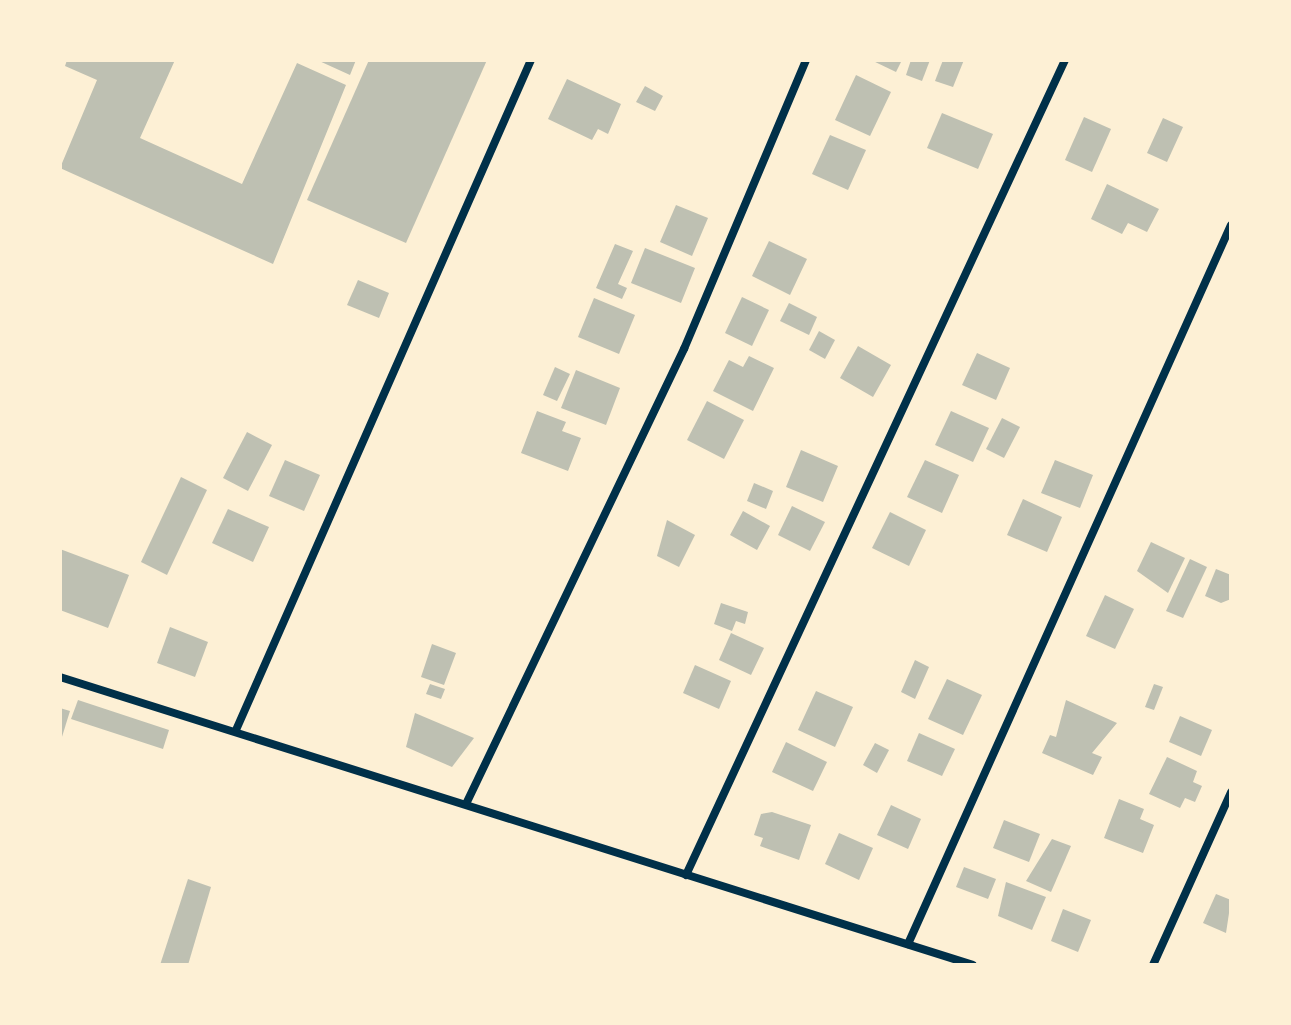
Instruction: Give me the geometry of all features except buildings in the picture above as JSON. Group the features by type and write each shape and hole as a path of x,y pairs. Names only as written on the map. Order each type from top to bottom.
{"street":[{"path":"236,730 531,60"},
{"path":"466,804 684,349 806,60"},
{"path":"686,875 1065,60"},
{"path":"908,944 1231,225"},
{"path":"60,677 236,730 973,965"},
{"path":"1153,965 1231,792"}]}
